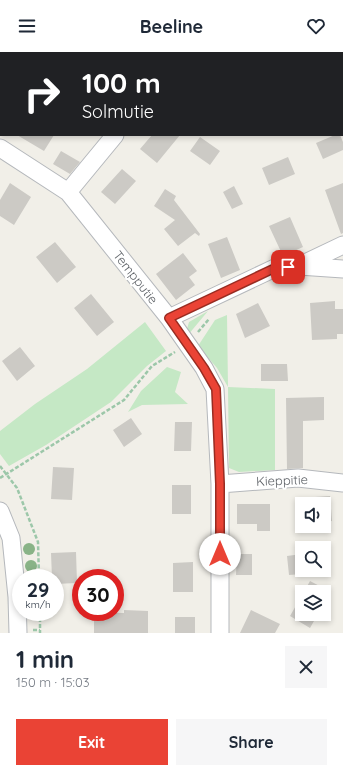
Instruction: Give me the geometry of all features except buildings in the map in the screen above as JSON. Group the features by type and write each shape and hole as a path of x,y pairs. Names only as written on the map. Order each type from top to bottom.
{"street":[{"path":"68,192 114,136"},
{"name":"Tempputie","path":"0,148 68,192 169,318 178,350 204,368 216,389 220,484 220,633"},
{"path":"299,266 343,245"},
{"path":"169,318 277,267 299,266 343,269"},
{"name":"Kieppitie","path":"220,484 298,478 343,483"},
{"path":"0,511 11,538 17,597 18,633"}],"path":[{"path":"0,478 124,400 152,366 178,350 214,313"},
{"path":"0,466 17,488 38,542 39,569"},
{"path":"40,621 40,633"}],"green space":[{"path":"208,311 188,335 187,329 189,322"},
{"path":"227,315 228,387 217,368 198,346 215,320"},
{"path":"145,322 166,351 147,366 111,402 46,445 9,466 0,454 0,431 35,404 87,369"},
{"path":"167,367 181,372 175,392 188,404 142,405 128,412 141,391"},
{"path":"228,387 275,389 275,470 239,472 229,468"}],"route":[{"path":"220,554 220,484 216,389 204,368 169,318 277,267 288,267"}]}
